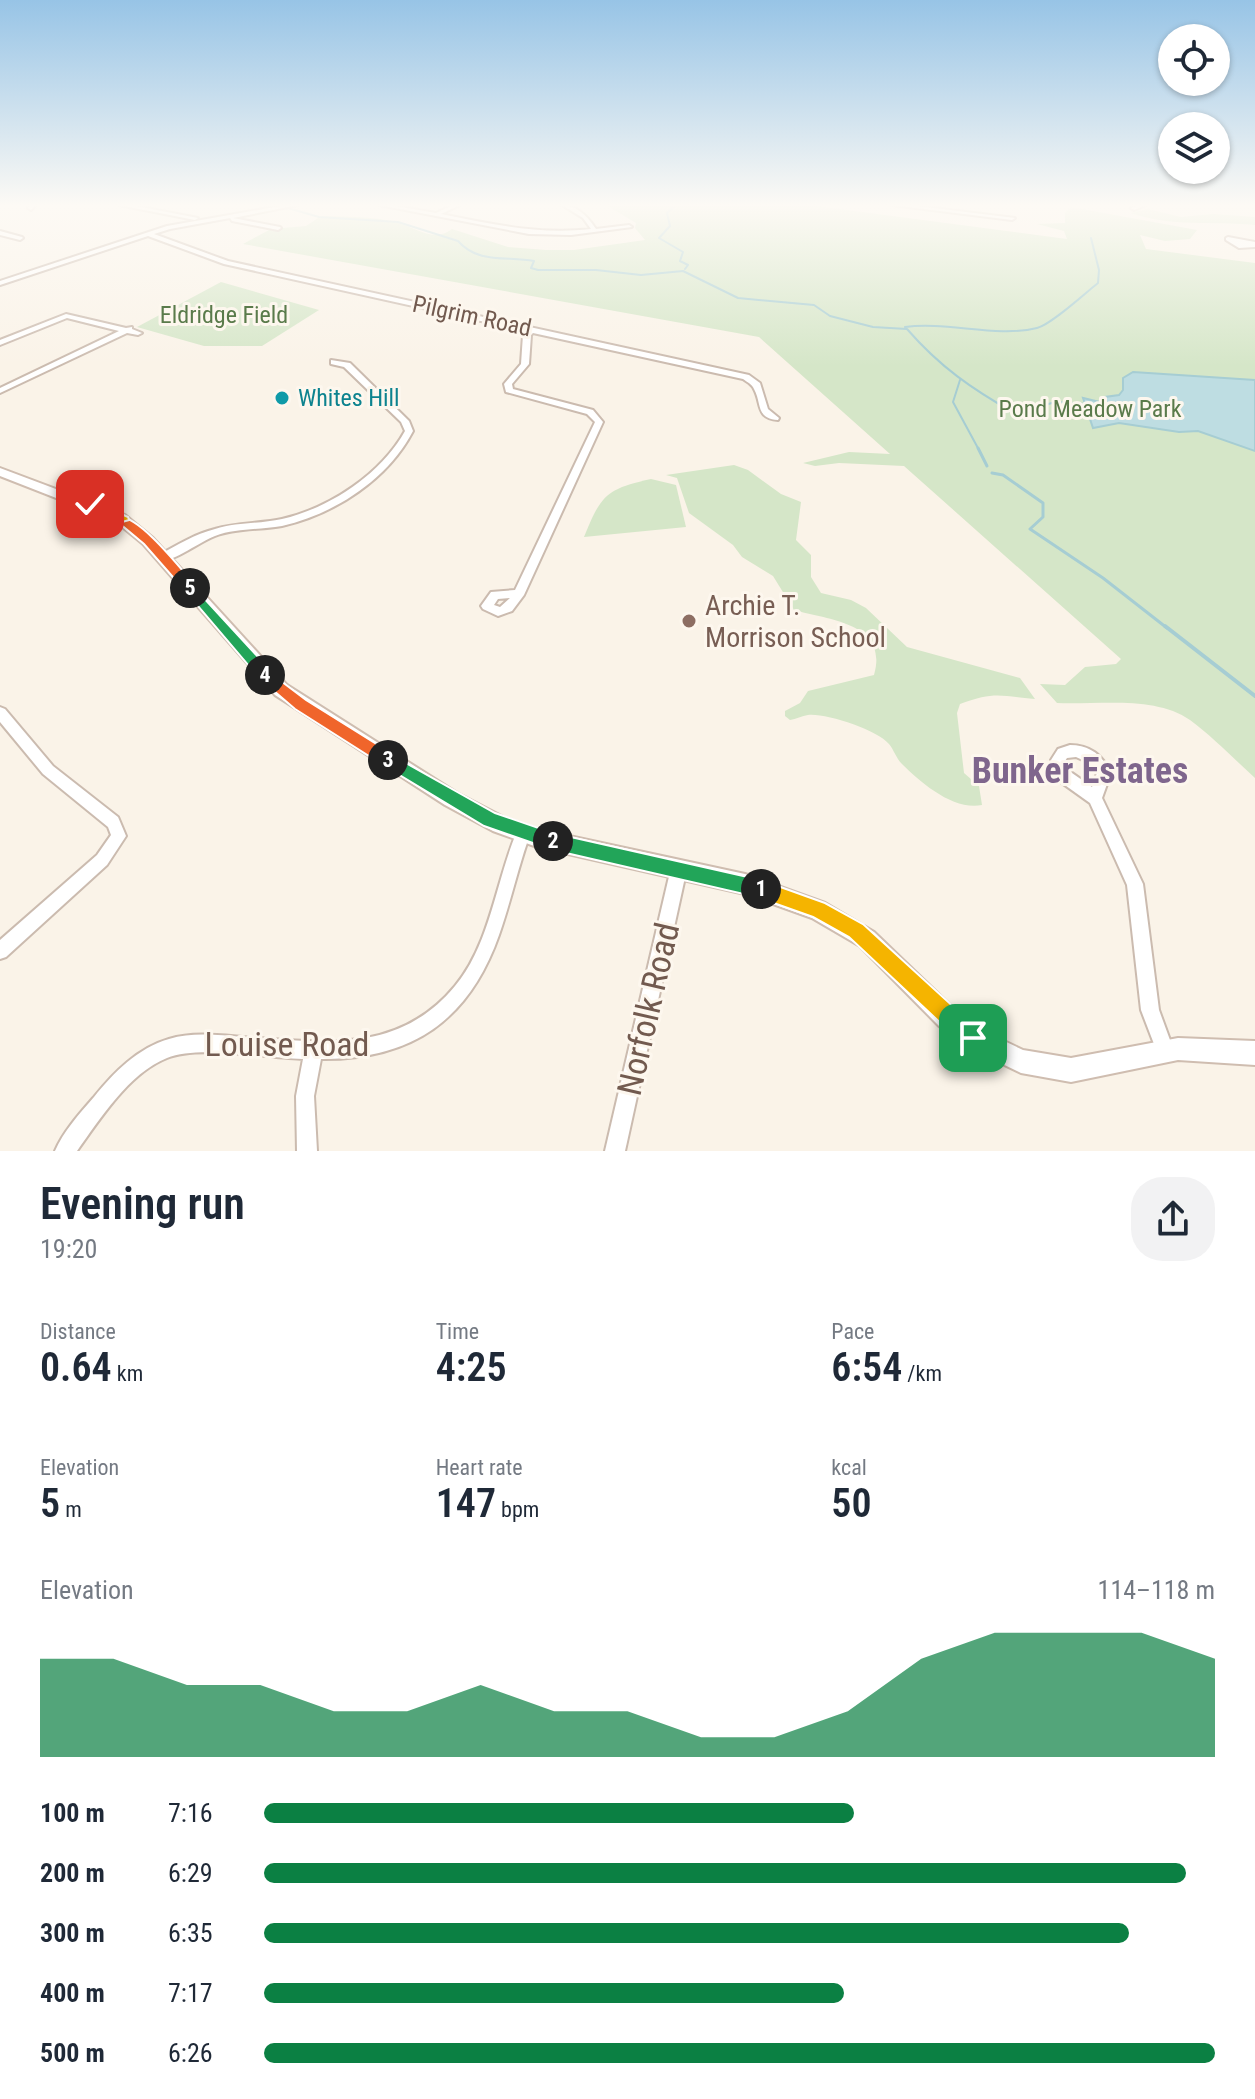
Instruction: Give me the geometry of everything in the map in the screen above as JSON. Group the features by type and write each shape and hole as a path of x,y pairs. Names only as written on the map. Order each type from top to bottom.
{"main road":[{"path":"0,472 120,518 163,558 281,690 464,807 523,834 679,868 792,899 844,923 877,948 947,1018 984,1045 1010,1057 1071,1070 1165,1051 1203,1048 1255,1053"}],"street":[{"path":"0,283 73,259"},
{"name":"Pilgrim Road","path":"212,259 746,377 757,385 763,407 775,418"},
{"path":"0,343 63,316 133,331 0,391"},
{"path":"518,594 496,594 487,603 488,608 496,612 512,606 518,594 599,422 590,412 509,390 508,384 525,364 527,335 532,329"},
{"path":"0,335 10,339"},
{"path":"163,558 218,531 284,522 311,514 339,499 394,456 409,431 405,421 347,365 334,362"},
{"path":"0,713 48,770 113,822 119,836 102,860 0,951"},
{"path":"1095,798 1135,884 1152,1019 1165,1051"},
{"name":"Louise Road","path":"65,1151 117,1084 161,1051 201,1044 350,1052 384,1045 418,1029 452,1002 476,969 488,945 523,834"},
{"name":"Norfolk Road","path":"615,1151 679,868"},
{"path":"307,1151 305,1096 314,1050"}],"green space":[{"name":"Pond Meadow Park","path":"325,259 1222,259 1255,263 1255,778 1199,727 1176,712 1143,704 1057,703 1040,684 1065,685 1085,667 1116,664 1121,659 904,466 839,463 815,466 803,463 849,452 890,454 759,337"},
{"name":"Eldridge Field","path":"221,282 319,310 262,346 204,346 137,327"},
{"path":"734,465 748,470 781,494 801,502 796,540 811,555 811,577 821,593 851,600 866,608 907,647 1020,678 1035,699 982,697 960,704 957,713 964,773 979,786 982,805 960,804 939,794 902,764 889,744 863,728 816,715 790,720 785,716 785,711 800,703 808,691 874,675 876,658 873,644 865,634 839,621 794,610 773,576 742,557 733,545 689,513 677,478 666,475"},
{"path":"651,479 676,485 686,527 584,537 595,512 607,496 624,486"}],"water":[{"path":"1133,372 1255,380 1255,451 1198,431 1179,432 1119,423 1093,428 1083,398 1104,403 1105,397 1119,395 1123,390 1123,378"}],"waterway":[{"path":"503,259 534,261 531,268 538,270 596,270 641,275 683,271 738,298 814,305 830,316 873,327 907,329 957,376 1016,414 1055,402 1086,404"},
{"path":"681,259 688,265 685,269"},
{"path":"905,327 1005,331 1037,328 1059,315 1098,283 1096,259"},
{"path":"960,380 953,402 979,450"},
{"path":"979,450 987,466"},
{"path":"992,473 1003,475 1043,503 1043,517 1030,529 1103,578 1167,628"},
{"path":"1165,626 1255,696"}],"place":[{"name":"Whites Hill","path":"282,398"},
{"name":"Archie T. Morrison School","path":"689,621"}],"district":[{"name":"Bunker Estates","path":"1080,770"}],"route":[{"path":"90,504 120,518 144,537 273,684 451,799 523,834 745,884 818,910 867,939 947,1018 973,1038"}]}
